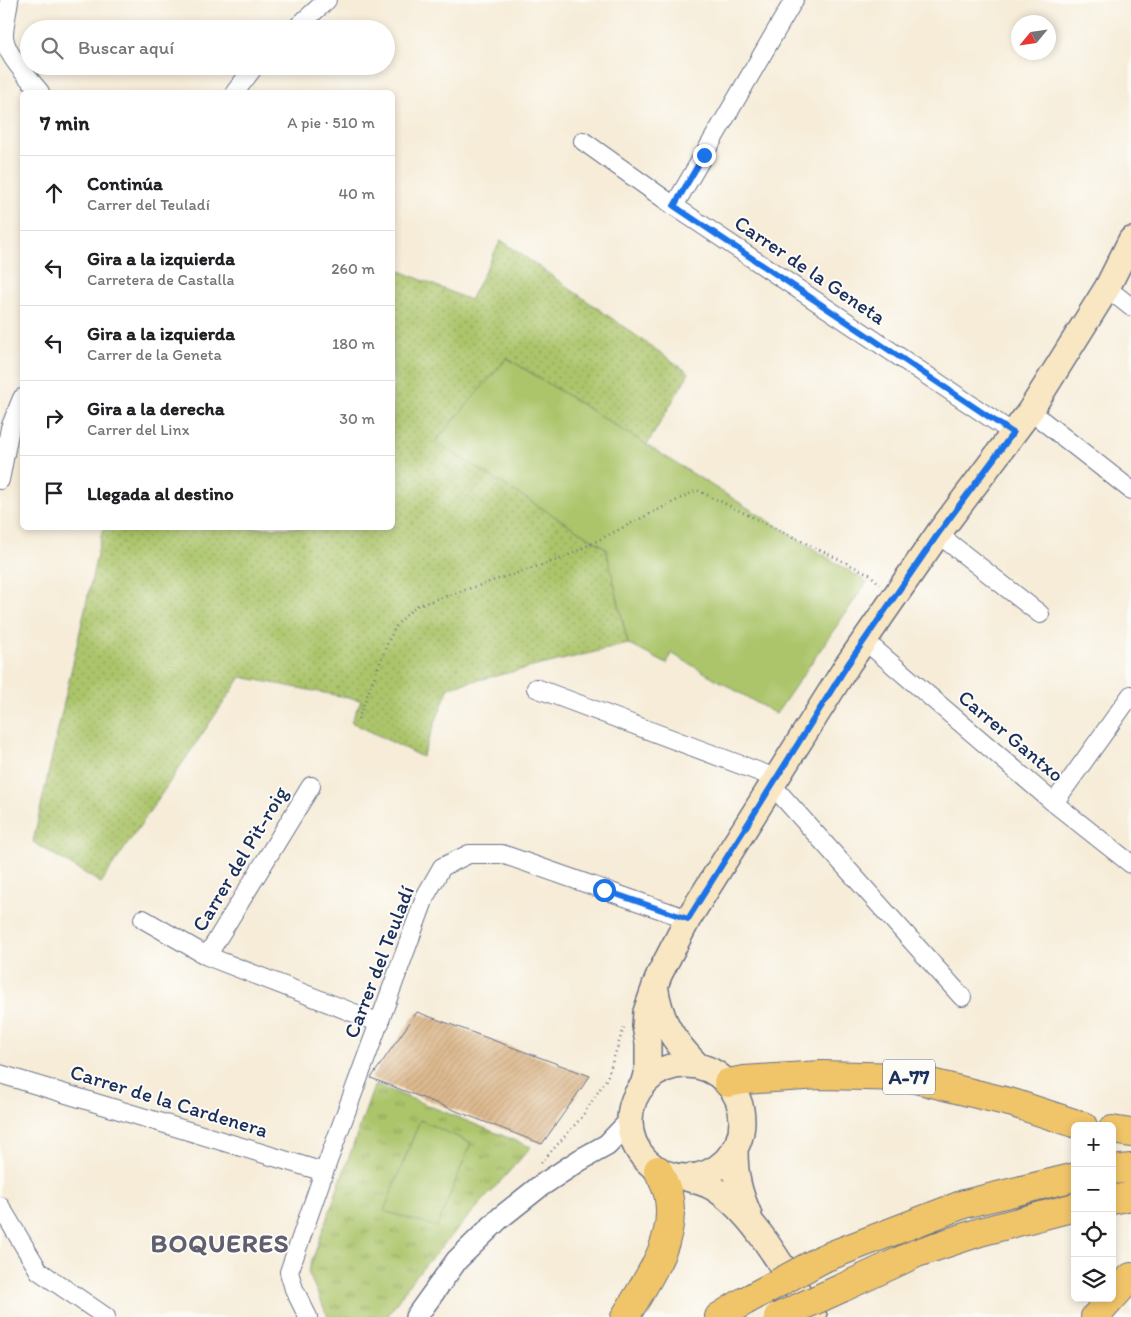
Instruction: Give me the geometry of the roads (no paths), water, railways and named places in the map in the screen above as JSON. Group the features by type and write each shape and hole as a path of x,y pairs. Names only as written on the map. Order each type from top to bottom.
{"highway":[{"name":"A-77","path":"728,1083 744,1080 820,1075 907,1077 1013,1103 1071,1122"},
{"path":"1116,1131 1131,1133"},
{"path":"1116,1170 1131,1168"},
{"path":"625,1317 664,1247 670,1223 669,1198 658,1170"},
{"path":"719,1317 824,1258 964,1204 1071,1178"},
{"path":"1116,1199 1131,1196"},
{"path":"778,1317 917,1253 980,1232 1071,1208"},
{"path":"1105,1307 1131,1277"}],"main road":[{"path":"753,1224 731,1201 713,1187 686,1178 672,1176 658,1170 647,1162 639,1152 632,1131 633,1102 643,1085 648,1067 648,1043 645,1026 646,1012 657,980 688,919 864,640 938,534 1030,411 1107,288 1131,240"},
{"path":"657,980 662,1016 670,1033 696,1065"},
{"path":"643,1085 654,1075 667,1068 682,1064 696,1065 714,1072 728,1083 738,1098 743,1116 742,1134 735,1150 722,1165 714,1170 686,1178"},
{"path":"735,1150 735,1169 739,1191 753,1224 814,1317"}],"street":[{"path":"9,0 4,34 6,45 20,66"},
{"path":"305,20 327,0"},
{"path":"674,206 794,0"},
{"path":"27,75 38,90"},
{"path":"237,90 248,75"},
{"name":"Carrer de la Geneta","path":"583,141 674,206 1013,433"},
{"path":"1107,288 1131,307"},
{"path":"0,480 10,428 20,403"},
{"path":"1030,411 1131,490"},
{"path":"938,534 1040,614"},
{"name":"Carrer Gantxo","path":"864,640 1054,803 1131,864"},
{"path":"536,688 765,774 772,785 962,997"},
{"path":"1054,803 1131,695"},
{"name":"Carrer del Pit-roig","path":"207,956 311,786"},
{"name":"Carrer del Teuladí","path":"308,1317 294,1289 289,1272 426,894 442,867 469,854 502,854 688,919"},
{"name":"Carrer del Pit-roig","path":"143,919 207,956 380,1023"},
{"name":"Carrer de la Cardenera","path":"0,1074 324,1172"},
{"path":"416,1317 457,1260 500,1218 539,1187 580,1160 632,1131"},
{"path":"0,1206 39,1271 106,1317"}],"district":[{"name":"BOQUERES","path":"220,1243"}]}
